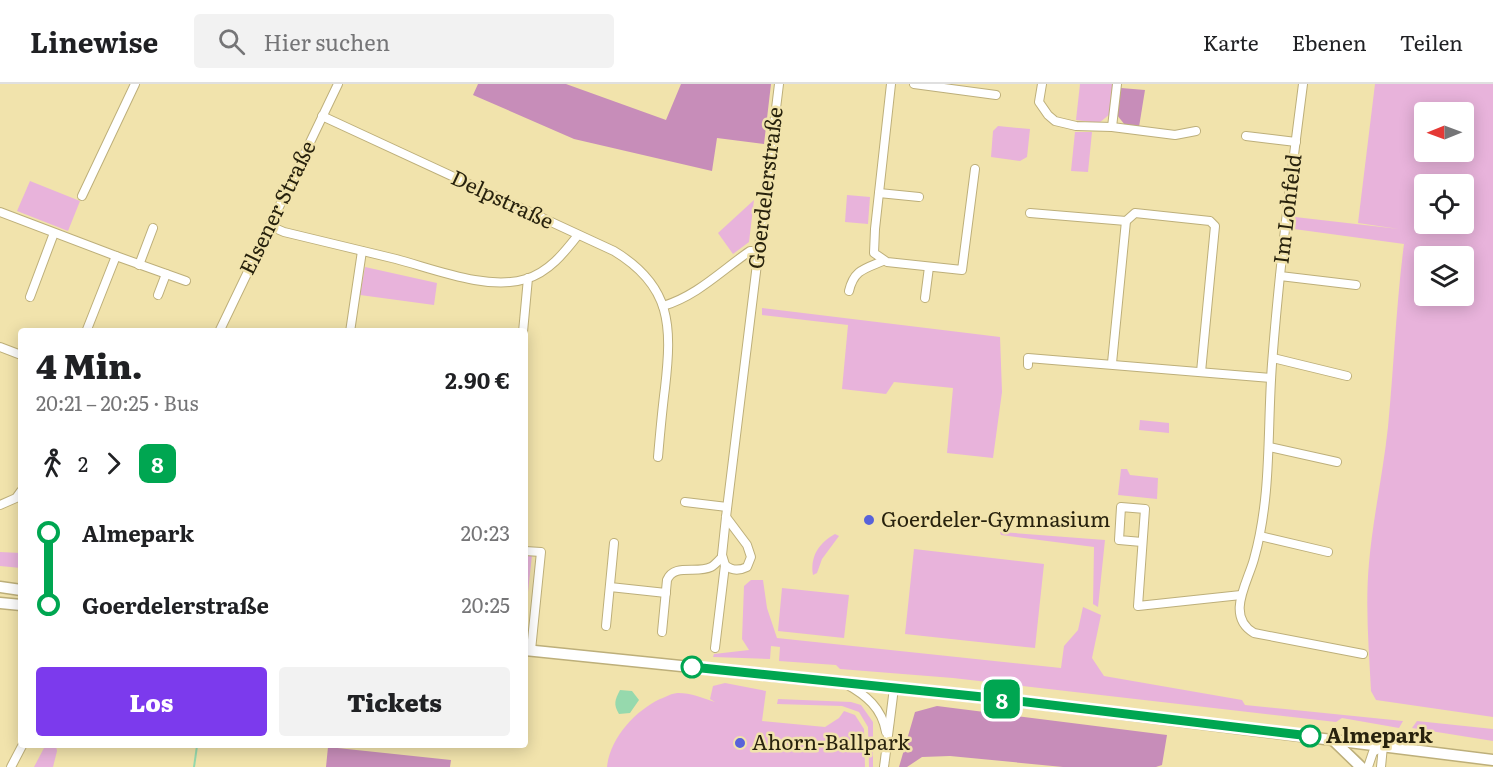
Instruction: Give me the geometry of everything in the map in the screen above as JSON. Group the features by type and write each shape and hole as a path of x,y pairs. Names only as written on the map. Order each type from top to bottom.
{"main road":[{"path":"0,587 18,590"},
{"path":"0,603 18,605"},
{"path":"528,650 894,688 1332,738 1493,760"},
{"path":"1332,738 1361,767"}],"street":[{"path":"82,196 135,84"},
{"name":"Elsener Straße","path":"221,328 338,84"},
{"name":"Goerdelerstraße","path":"715,648 727,507 779,84"},
{"path":"883,261 874,253 873,245 891,84"},
{"path":"914,84 996,95"},
{"path":"1042,84 1039,102 1055,121 1076,126 1112,127 1175,135 1196,131"},
{"path":"1112,127 1117,84"},
{"name":"Im Lohfeld","path":"1304,84 1280,276 1271,378 1266,501 1260,536 1241,595 1240,614 1248,629 1254,633 1363,654"},
{"name":"Delpstraße","path":"322,116 578,235 628,260 648,279 663,306 669,340 658,457"},
{"name":"Im Lohfeld","path":"1246,136 1296,142"},
{"path":"849,291 859,271 883,261 962,270 975,169"},
{"path":"879,193 919,197"},
{"path":"0,212 139,265 186,280"},
{"path":"1030,213 1126,221"},
{"path":"1112,363 1126,221 1135,213 1210,221 1215,226 1201,372"},
{"path":"270,226 284,232 362,251 492,282 508,283 543,271 561,256 578,235"},
{"path":"139,265 153,228"},
{"path":"30,297 54,233"},
{"path":"351,328 362,251"},
{"path":"663,306 698,290 750,251 758,251"},
{"path":"89,328 116,256"},
{"path":"925,298 929,267"},
{"path":"158,295 166,274"},
{"name":"Im Lohfeld","path":"1280,276 1356,285"},
{"path":"523,328 528,278"},
{"path":"0,347 18,354"},
{"path":"1028,365 1028,357 1271,378"},
{"path":"1273,358 1347,376"},
{"path":"1269,447 1337,462"},
{"path":"0,505 18,495"},
{"path":"685,502 727,507"},
{"path":"1142,542 1119,540 1121,507 1145,509 1138,606 1241,595"},
{"path":"662,632 667,580 672,573 709,568 723,561 730,569 741,570 747,567 751,557 747,545 726,516"},
{"path":"1260,536 1328,552"},
{"path":"606,626 614,543"},
{"path":"528,551 541,552 528,650"},
{"path":"610,587 666,593"},
{"path":"845,683 864,694 879,712 884,723 887,741"},
{"path":"884,767 894,688"},
{"path":"1368,767 1374,752 1383,746"},
{"path":"1381,767 1383,746"},
{"path":"11,767 21,748"}],"shaded area":[{"path":"478,84 566,84 666,120 681,84 771,84 764,144 717,138 712,171 574,139 473,95"},
{"path":"1080,84 1113,84 1110,114 1099,123 1076,120"},
{"path":"1375,84 1493,84 1493,717 1376,700 1371,691 1367,611 1369,563 1388,427 1404,244 1294,229 1295,217 1399,229 1358,223"},
{"path":"1121,88 1145,90 1139,127 1125,125 1117,115"},
{"path":"998,126 1030,129 1027,157 1020,161 991,157 993,131"},
{"path":"1075,132 1092,132 1088,172 1071,171"},
{"path":"30,181 80,201 68,231 17,211"},
{"path":"847,195 870,197 868,224 845,222"},
{"path":"754,200 749,242 733,254 718,233"},
{"path":"365,267 437,283 434,305 360,295"},
{"path":"762,308 1000,337 1002,392 993,458 947,453 953,388 894,382 886,394 842,389 848,325 762,315"},
{"path":"1140,420 1169,423 1169,433 1139,430"},
{"path":"1121,469 1127,469 1130,475 1158,478 1157,499 1118,495"},
{"path":"1000,532 1105,540 1098,607 1093,604 1094,547 1001,535"},
{"path":"835,534 839,536 822,559 817,573 813,575 814,556 820,546"},
{"path":"914,549 1044,564 1035,648 905,634"},
{"path":"0,552 18,553 18,568 0,566"},
{"path":"528,555 532,555 528,592"},
{"path":"751,580 763,580 767,608 777,638 1061,668 1064,646 1078,630 1083,607 1101,615 1092,658 1104,676 1242,700 1245,705 1403,721 1399,728 1342,718 1336,722 953,678 840,669 836,665 779,661 780,647 771,646 770,659 713,657 714,654 749,650 742,639 744,586"},
{"path":"782,588 849,595 844,638 778,631"},
{"name":"Ahorn-Ballpark","path":"725,683 766,691 762,721 825,727 839,718 844,711 855,715 864,729 865,767 607,767 618,736 633,718 651,704 676,693 715,702 710,699 713,686"},
{"path":"620,690 632,691 639,700 630,713 619,714 617,711 615,702"},
{"path":"778,699 851,702 861,705 873,722 873,767 869,767 868,727 859,712 842,706 777,704"},
{"path":"937,706 1167,735 1162,765 1156,767 1063,767 950,756 922,757 907,767 899,767 915,712"},
{"path":"1417,721 1493,729 1493,741 1412,728"},
{"path":"44,748 56,748 53,767 34,767"},
{"path":"328,748 451,760 450,767 326,767"}],"waterway":[{"path":"194,767 197,748"}],"bus line":[{"name":"8","path":"692,667 1002,699 1177,722 1310,736"}],"place":[{"name":"Goerdeler-Gymnasium","path":"869,520"},
{"name":"Almepark","path":"1310,736"},
{"name":"Ahorn-Ballpark","path":"740,743"}]}
